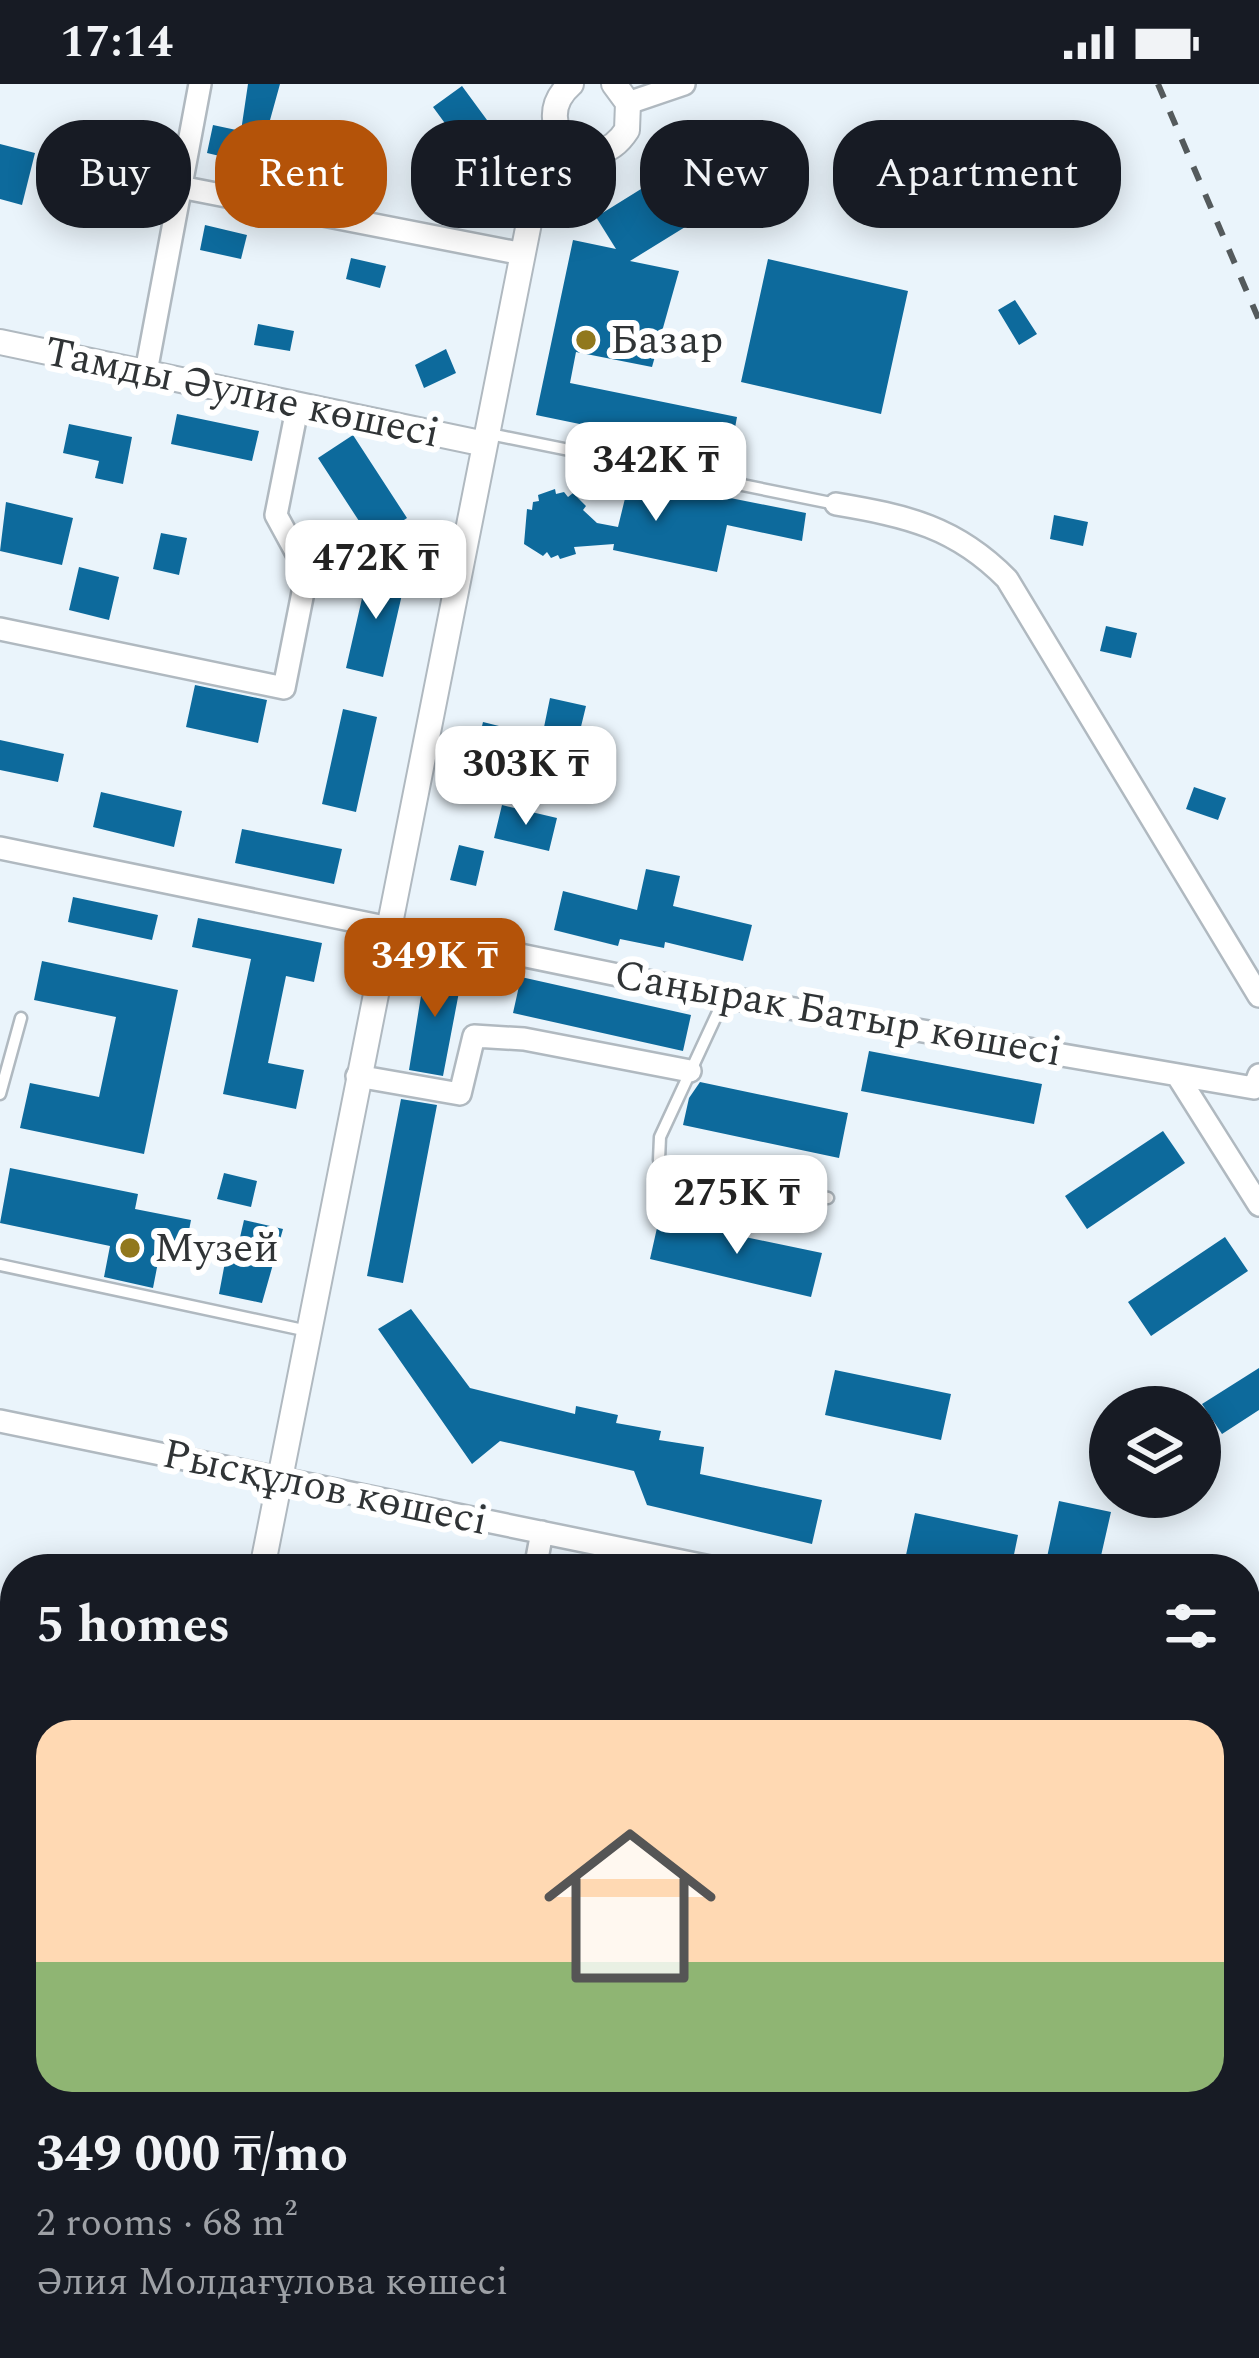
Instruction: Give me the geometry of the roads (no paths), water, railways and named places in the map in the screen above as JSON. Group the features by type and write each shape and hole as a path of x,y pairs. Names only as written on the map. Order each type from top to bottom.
{"street":[{"path":"191,130 200,84"},
{"path":"555,120 555,106 571,84"},
{"path":"616,142 628,130 621,93 684,84"},
{"path":"191,189 523,254"},
{"path":"146,372 172,228"},
{"path":"265,1554 530,228"},
{"name":"Тамды Әулие көшесі","path":"0,342 486,438"},
{"path":"0,629 284,688 307,572 276,514 298,404"},
{"path":"836,504 946,531 978,550 1007,579 1259,996"},
{"name":"Саңырак Батыр көшесі","path":"0,848 725,997 1177,1075 1256,1082"},
{"path":"357,1076 460,1094 474,1036 524,1039 690,1071"},
{"path":"1177,1075 1259,1205"},
{"name":"Рысқұлов көшесі","path":"0,1421 648,1554"},
{"path":"538,1554 542,1532"}],"lane":[{"path":"486,438 836,504"},
{"path":"725,997 660,1137 659,1160 670,1172 828,1198"},
{"path":"0,1094 21,1018"},
{"path":"0,1265 308,1331"}],"railway":[{"path":"1158,84 1259,320"}],"place":[{"name":"Базар","path":"586,340"},
{"name":"Музей","path":"130,1248"}]}
